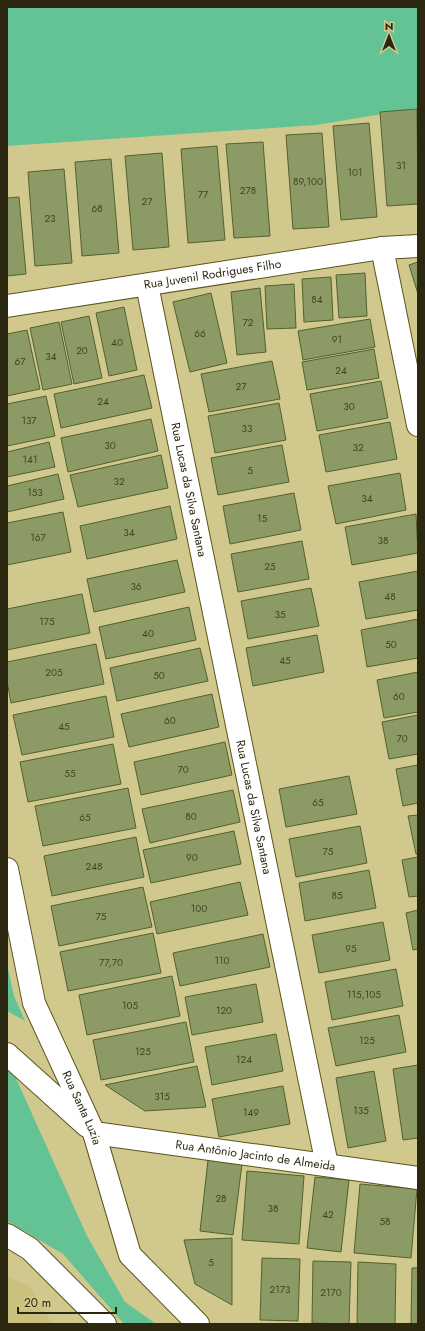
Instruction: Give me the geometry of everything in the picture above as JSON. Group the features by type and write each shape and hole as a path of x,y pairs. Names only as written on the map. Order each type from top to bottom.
{"street":[{"name":"Rua Juvenil Rodrigues Filho","path":"7,306 382,248 418,246"},
{"path":"382,248 418,425"},
{"name":"Rua Lucas da Silva Santana","path":"147,285 327,1165"},
{"name":"Rua Santa Luzia","path":"7,869 34,1003 94,1133 130,1255 198,1324"},
{"path":"7,1054 94,1133"},
{"name":"Rua Antônio Jacinto de Almeida","path":"94,1133 418,1178"},
{"path":"7,1235 30,1249 105,1324"}],"shaded area":[{"path":"7,1277 30,1286 52,1324 7,1324"}],"green space":[{"path":"7,7 418,7 418,108 316,125 7,146"},
{"path":"7,964 14,996 25,1021 7,1011"},
{"path":"7,1068 14,1074 87,1236 125,1302 156,1324 124,1324 63,1254 7,1221"}],"building":[{"path":"417,109 418,204 387,206 380,112"},
{"path":"369,123 377,217 341,220 333,126"},
{"path":"322,133 329,227 293,229 286,135"},
{"path":"263,142 270,236 234,238 226,144"},
{"path":"217,146 225,240 188,243 181,149"},
{"path":"162,153 169,247 133,250 125,156"},
{"path":"111,159 119,253 82,256 75,162"},
{"path":"64,169 72,263 35,266 28,172"},
{"path":"19,197 26,274 7,276 7,198"},
{"path":"418,262 418,294 409,265"},
{"path":"365,273 367,316 339,318 336,275"},
{"path":"331,277 333,320 304,322 302,279"},
{"path":"294,284 296,328 267,329 265,286"},
{"path":"260,288 266,352 237,355 231,292"},
{"path":"211,293 227,363 190,372 173,302"},
{"path":"124,307 137,370 109,376 96,313"},
{"path":"89,316 102,378 74,384 61,322"},
{"path":"370,319 375,347 303,360 298,331"},
{"path":"59,322 72,384 43,390 30,328"},
{"path":"27,330 40,389 7,396 7,334"},
{"path":"374,349 379,378 307,390 302,362"},
{"path":"272,361 280,399 209,412 201,374"},
{"path":"144,375 152,408 61,428 54,394"},
{"path":"381,381 388,418 317,431 310,394"},
{"path":"46,396 55,436 7,446 7,404"},
{"path":"279,403 286,440 215,453 208,416"},
{"path":"151,419 158,451 68,472 61,438"},
{"path":"390,422 397,459 326,472 319,435"},
{"path":"49,442 55,467 7,477 7,452"},
{"path":"282,445 289,482 218,495 211,458"},
{"path":"161,455 168,488 78,507 70,475"},
{"path":"400,473 406,510 336,524 328,486"},
{"path":"58,474 64,499 7,512 7,486"},
{"path":"294,493 301,530 230,544 223,506"},
{"path":"170,506 177,539 87,559 80,526"},
{"path":"63,512 71,552 7,565 7,523"},
{"path":"416,514 418,553 352,565 345,527"},
{"path":"302,541 309,579 238,592 231,554"},
{"path":"177,560 185,592 94,612 87,579"},
{"path":"418,571 418,610 366,619 359,582"},
{"path":"311,588 319,626 248,639 241,601"},
{"path":"82,594 90,633 7,650 7,609"},
{"path":"189,607 196,640 106,659 99,627"},
{"path":"418,619 418,658 367,667 361,630"},
{"path":"317,635 324,672 253,686 246,648"},
{"path":"96,644 104,684 11,703 7,681 7,662"},
{"path":"200,648 208,681 117,701 110,668"},
{"path":"418,672 418,712 384,718 377,680"},
{"path":"212,694 219,727 129,747 121,714"},
{"path":"106,696 114,737 22,755 13,715"},
{"path":"418,715 418,754 389,759 382,722"},
{"path":"225,742 232,775 141,795 134,762"},
{"path":"113,744 121,784 28,802 20,762"},
{"path":"418,765 418,803 403,806 396,769"},
{"path":"349,776 357,814 286,827 279,789"},
{"path":"128,788 136,828 43,846 35,806"},
{"path":"233,790 240,822 150,843 142,809"},
{"path":"418,815 418,854 416,854 408,816"},
{"path":"360,826 367,863 296,877 289,839"},
{"path":"234,831 241,864 151,883 143,850"},
{"path":"136,837 144,877 52,896 44,856"},
{"path":"418,857 418,896 409,897 402,860"},
{"path":"369,870 376,908 305,921 299,883"},
{"path":"240,882 248,915 157,934 150,902"},
{"path":"143,887 152,927 59,946 51,906"},
{"path":"418,910 418,949 413,950 406,913"},
{"path":"383,922 390,960 319,973 312,935"},
{"path":"153,933 161,973 68,991 60,952"},
{"path":"263,934 270,967 180,986 173,953"},
{"path":"396,969 403,1006 332,1020 325,982"},
{"path":"172,976 180,1016 87,1035 79,995"},
{"path":"256,984 263,1022 192,1035 185,997"},
{"path":"399,1015 406,1052 336,1066 328,1028"},
{"path":"186,1022 194,1062 101,1080 93,1040"},
{"path":"276,1034 283,1071 212,1085 205,1047"},
{"path":"418,1065 418,1138 403,1140 393,1069"},
{"path":"197,1066 206,1107 145,1111 105,1085"},
{"path":"374,1071 386,1141 348,1148 336,1078"},
{"path":"283,1086 290,1124 219,1137 212,1099"},
{"path":"208,1160 242,1164 233,1235 200,1231"},
{"path":"247,1171 304,1176 299,1244 242,1240"},
{"path":"315,1177 349,1180 341,1252 307,1248"},
{"path":"360,1184 417,1189 411,1258 354,1253"},
{"path":"232,1238 232,1305 195,1284 184,1240"},
{"path":"262,1258 300,1259 298,1321 260,1320"},
{"path":"313,1261 351,1262 349,1324 312,1323"},
{"path":"358,1262 396,1264 395,1324 357,1324"},
{"path":"412,1268 418,1268 418,1324 411,1324"}]}
